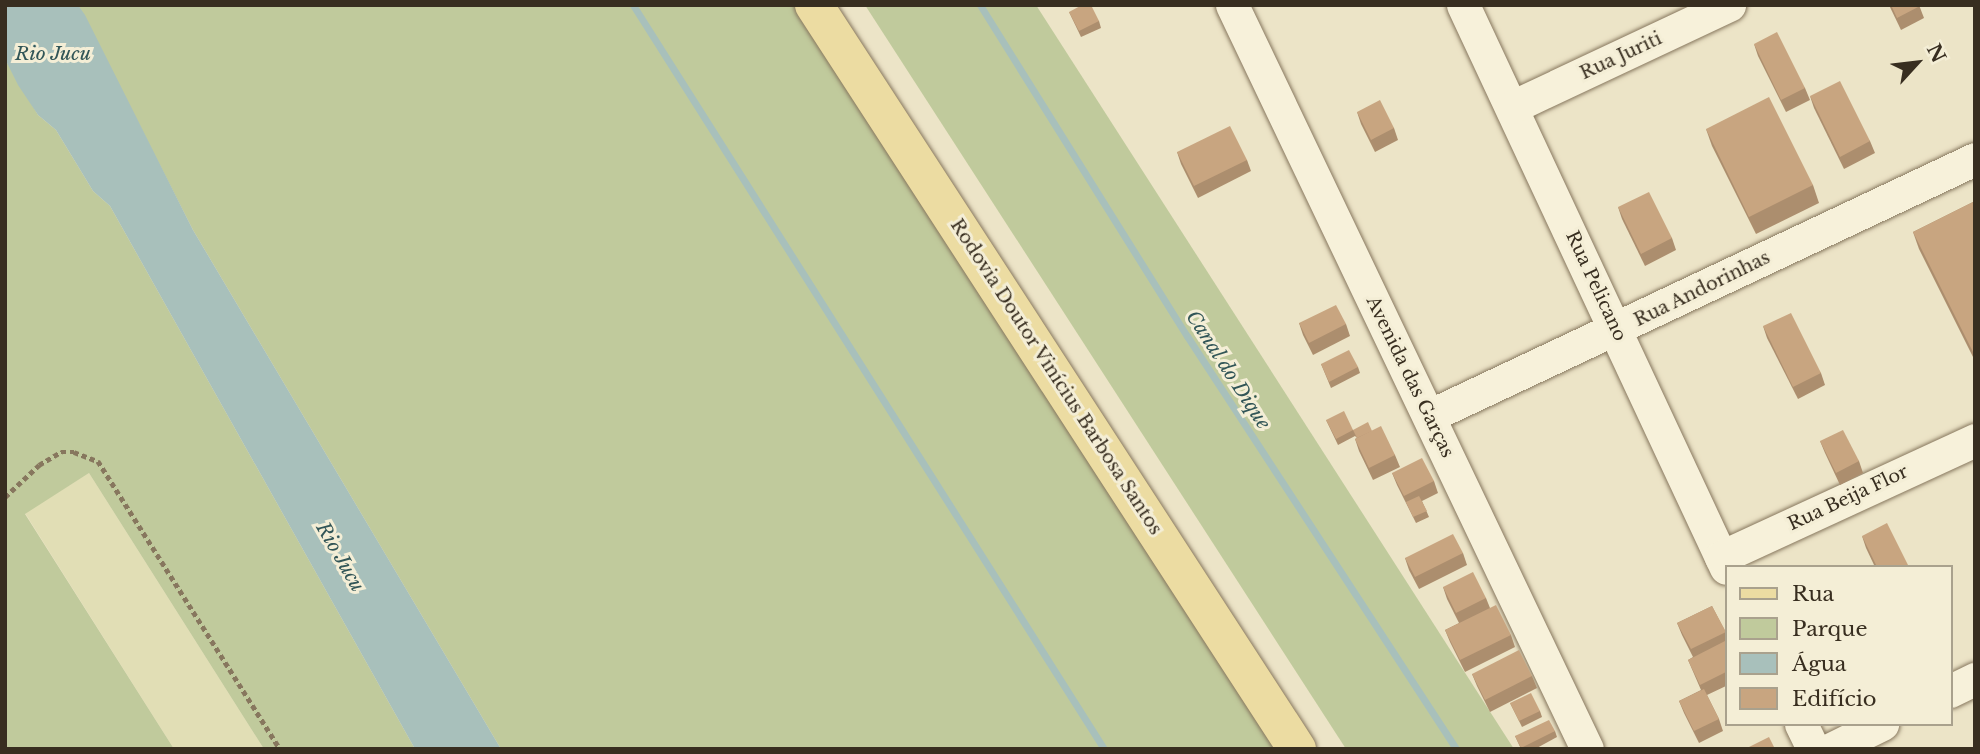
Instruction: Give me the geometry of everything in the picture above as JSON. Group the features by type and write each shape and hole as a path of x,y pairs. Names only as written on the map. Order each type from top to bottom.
{"main road":[{"name":"Rodovia Doutor Vinícius Barbosa Santos","path":"814,5 1297,749"}],"street":[{"name":"Avenida das Garças","path":"1232,5 1587,749"},
{"name":"Rua Pelicano","path":"1463,5 1724,562"},
{"name":"Rua Juriti","path":"1512,107 1729,5"},
{"name":"Rua Andorinhas","path":"1429,416 1617,330 1975,159"},
{"name":"Rua Beija Flor","path":"1724,562 1975,440"},
{"path":"1952,690 1975,679"},
{"path":"1802,726 1813,749"},
{"path":"1831,749 1878,726"}],"path":[{"path":"5,497 39,465 61,452 74,452 98,461 280,749"}],"shaded area":[{"path":"89,473 264,749 174,749 25,513"}],"green space":[{"path":"78,5 816,5 1297,749 501,749 193,230"},
{"path":"865,5 1036,5 1514,749 1346,749"},
{"path":"5,59 38,115 56,130 93,191 110,206 415,749 264,749 89,473 25,514 174,749 5,749"}],"water":[{"name":"Rio Jucu","path":"5,5 78,5 85,15 193,230 501,749 415,749 110,206 93,191 56,130 38,115 18,85 5,59"}],"building":[{"path":"1082,5 1091,5 1099,21 1079,31 1069,12"},
{"path":"1891,5 1919,5 1920,6 1897,18"},
{"path":"1777,32 1805,88 1781,100 1754,44"},
{"path":"1840,81 1870,141 1840,157 1810,96"},
{"path":"1769,97 1813,185 1749,217 1706,129"},
{"path":"1380,100 1394,128 1371,140 1357,112"},
{"path":"1230,126 1247,160 1194,186 1177,152"},
{"path":"1649,192 1672,238 1641,254 1618,207"},
{"path":"1975,201 1975,356 1913,232"},
{"path":"1336,305 1346,324 1309,343 1299,323"},
{"path":"1791,313 1821,373 1793,387 1763,326"},
{"path":"1349,350 1358,367 1329,382 1321,364"},
{"path":"1344,411 1353,430 1336,439 1326,420"},
{"path":"1368,422 1372,431 1357,438 1353,430"},
{"path":"1381,426 1395,455 1369,468 1355,439"},
{"path":"1843,430 1859,461 1836,473 1820,441"},
{"path":"1422,458 1434,481 1404,496 1392,473"},
{"path":"1419,496 1427,511 1413,517 1406,502"},
{"path":"1887,523 1908,565 1876,565 1862,536"},
{"path":"1453,534 1463,553 1415,577 1405,558"},
{"path":"1473,572 1486,598 1456,613 1443,587"},
{"path":"1496,605 1511,635 1460,660 1445,630"},
{"path":"1712,606 1724,633 1691,649 1677,623"},
{"path":"1724,642 1724,673 1700,685 1688,660"},
{"path":"1519,650 1532,676 1485,700 1472,674"},
{"path":"1704,689 1719,719 1694,731 1679,701"},
{"path":"1531,693 1540,711 1519,721 1510,703"},
{"path":"1549,720 1555,731 1521,748 1515,736"},
{"path":"1769,737 1775,749 1745,749"}],"waterway":[{"path":"633,5 1104,749"},
{"name":"Canal do Dique","path":"980,5 1187,336 1456,749"}]}
